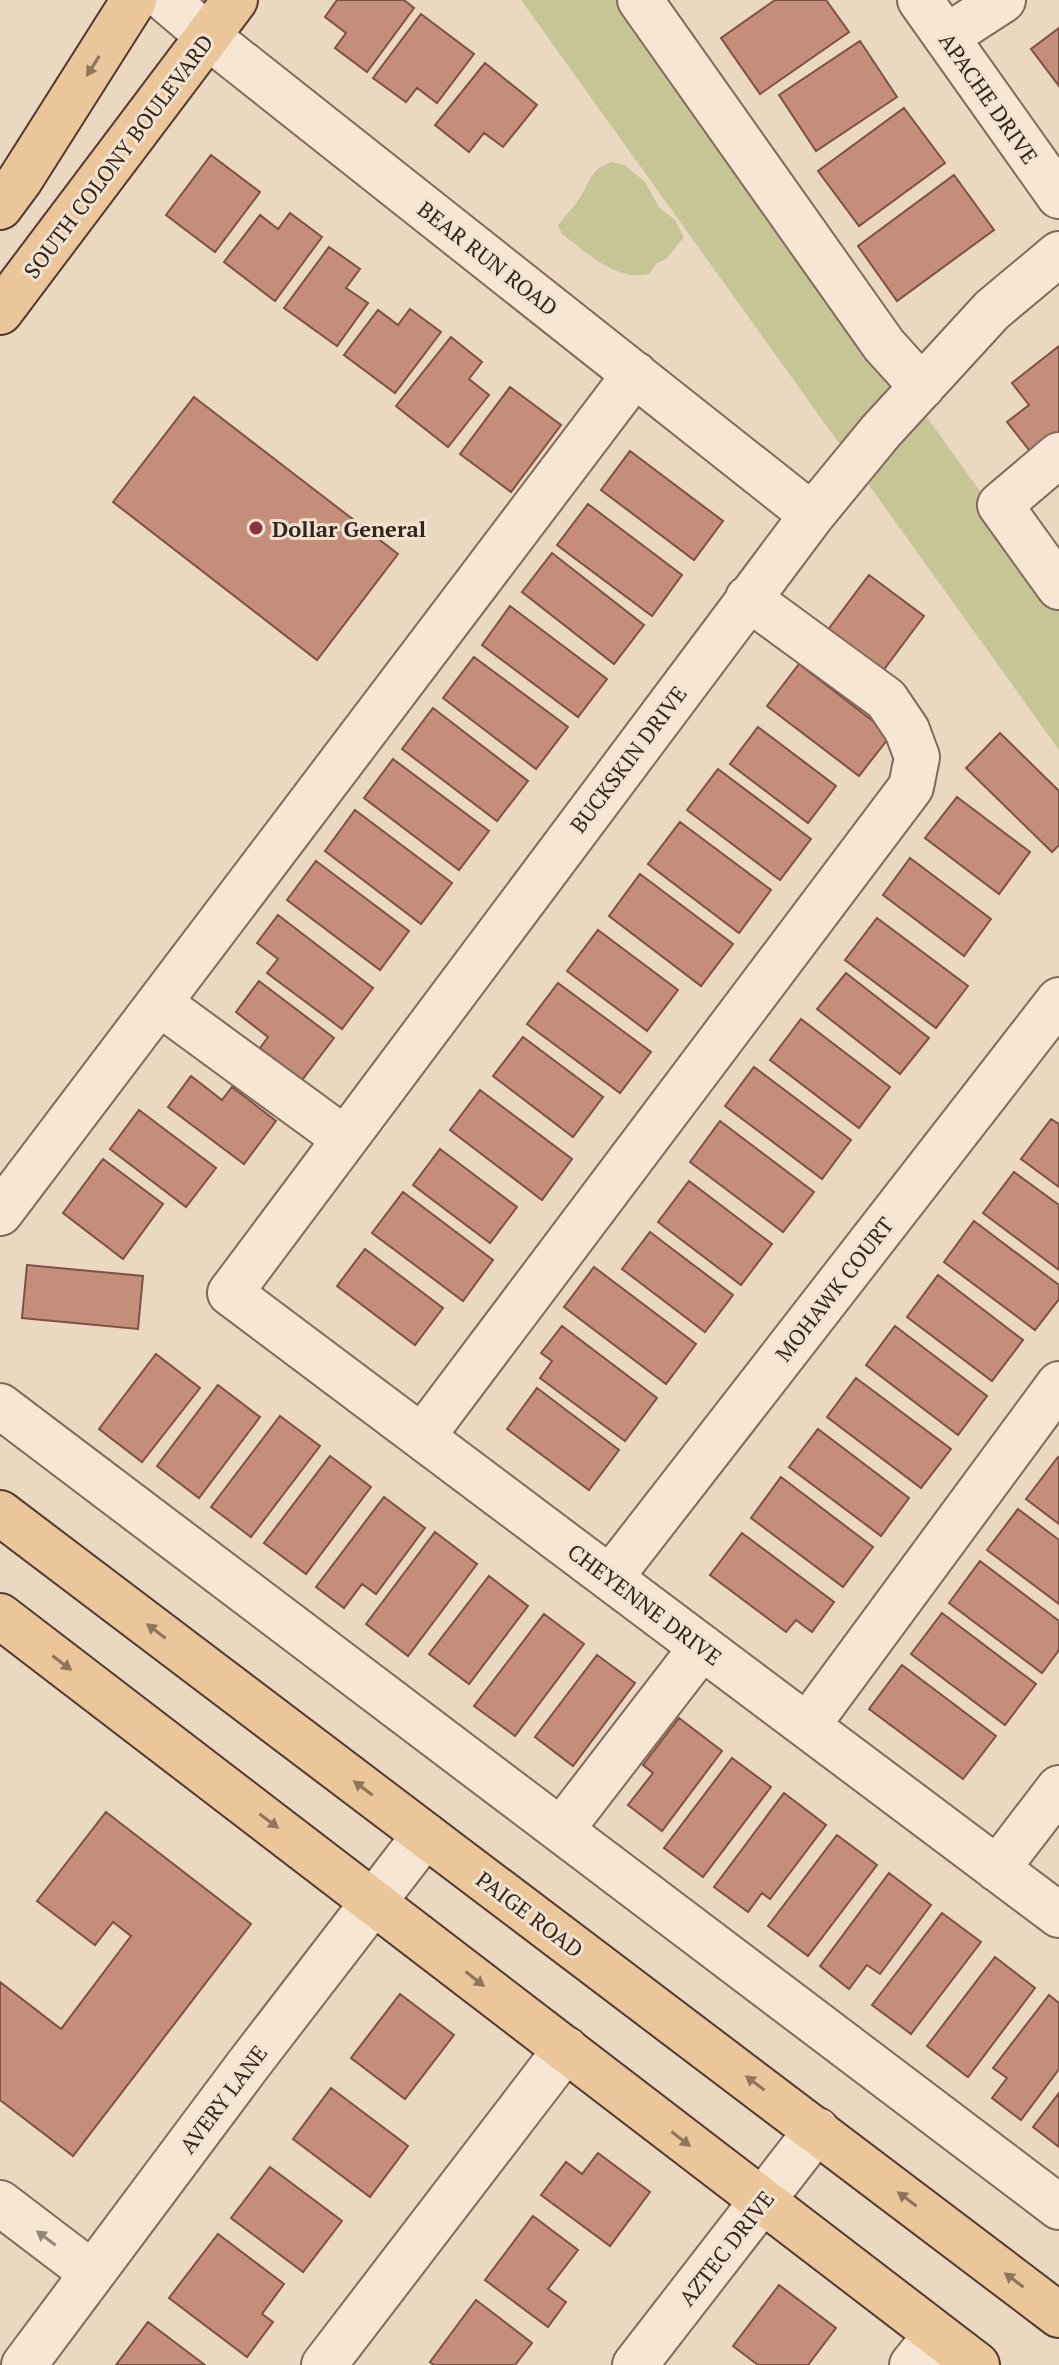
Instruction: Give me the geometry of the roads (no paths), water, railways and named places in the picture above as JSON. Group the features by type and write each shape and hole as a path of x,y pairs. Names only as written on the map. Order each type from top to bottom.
{"main road":[{"path":"0,207 134,0"},
{"name":"SOUTH COLONY BOULEVARD","path":"0,312 235,0"},
{"name":"PAIGE ROAD","path":"0,1513 1059,2315"},
{"path":"0,1616 762,2202 924,2350 977,2365"}],"street":[{"name":"BEAR RUN ROAD","path":"166,0 812,515"},
{"path":"640,0 884,345 922,387"},
{"name":"APACHE DRIVE","path":"920,0 1059,196"},
{"path":"946,37 1003,0"},
{"name":"BUCKSKIN DRIVE","path":"230,1293 812,515 881,431 992,310 1059,254"},
{"path":"0,1213 635,374"},
{"path":"1059,455 1000,505 1059,587"},
{"path":"422,1437 911,787 917,757 907,730 886,699 748,598"},
{"name":"MOHAWK COURT","path":"610,1578 1059,1000"},
{"path":"159,1003 345,1139"},
{"name":"CHEYENNE DRIVE","path":"230,1293 1059,1915"},
{"path":"807,1726 1059,1384"},
{"path":"0,1406 1059,2207"},
{"path":"561,1830 702,1647"},
{"path":"997,1869 1059,1788"},
{"name":"AVERY LANE","path":"24,2365 425,1835"},
{"path":"324,2365 566,2049"},
{"name":"AZTEC DRIVE","path":"635,2365 817,2130"},
{"path":"0,2203 92,2273"}],"place":[{"name":"Dollar General","path":"256,528"}]}
